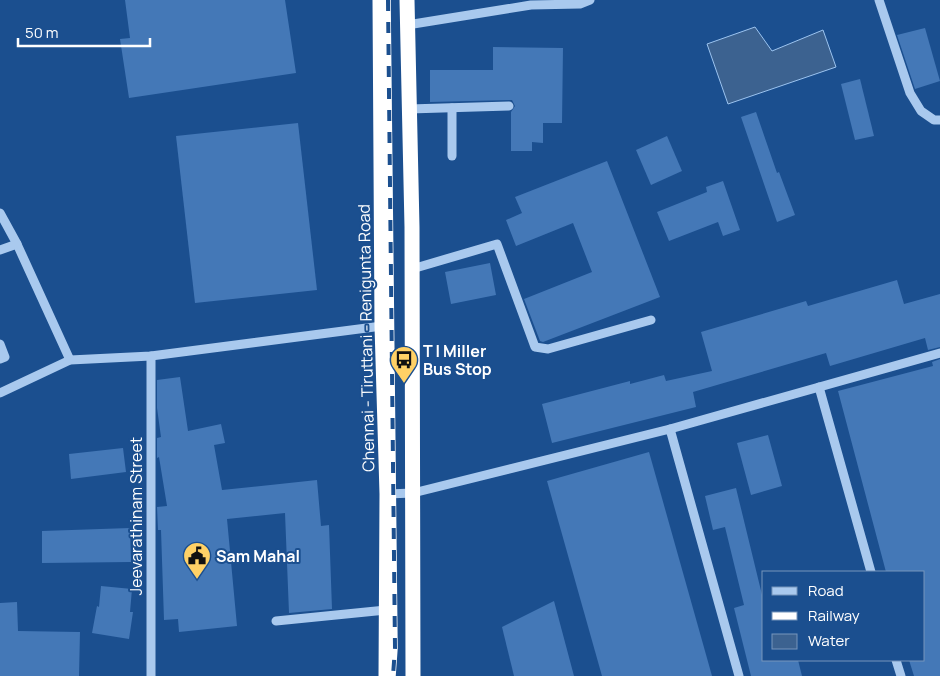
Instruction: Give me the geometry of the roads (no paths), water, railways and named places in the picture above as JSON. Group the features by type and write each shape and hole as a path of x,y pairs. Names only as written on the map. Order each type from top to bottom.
{"highway":[{"name":"Chennai - Tiruttani - Renigunta Road","path":"380,0 382,326 387,494 386,676"},
{"path":"407,0 412,269 413,676"}],"street":[{"path":"408,25 531,2 580,4 590,0"},
{"path":"879,0 910,94 921,111 934,120 940,120"},
{"path":"409,109 509,106"},
{"path":"452,108 452,156"},
{"path":"0,213 3,227 17,244 70,360"},
{"path":"0,250 17,244"},
{"path":"412,269 497,244 535,347 548,349 651,320"},
{"path":"0,393 70,360 151,356 382,326"},
{"path":"0,344 5,357 0,359"},
{"path":"387,494 413,493 670,429 940,353"},
{"name":"Jeevarathinam Street","path":"151,356 151,676"},
{"path":"819,387 871,571"},
{"path":"670,429 739,676"},
{"path":"276,621 386,610"},
{"path":"896,661 900,676"}],"water":[{"path":"755,27 772,51 823,30 836,67 728,104 707,44"}],"railway":[{"path":"388,0 395,648 393,676"}],"place":[{"name":"T I Miller Bus Stop","path":"404,384"},
{"name":"Sam Mahal","path":"197,580"}]}
